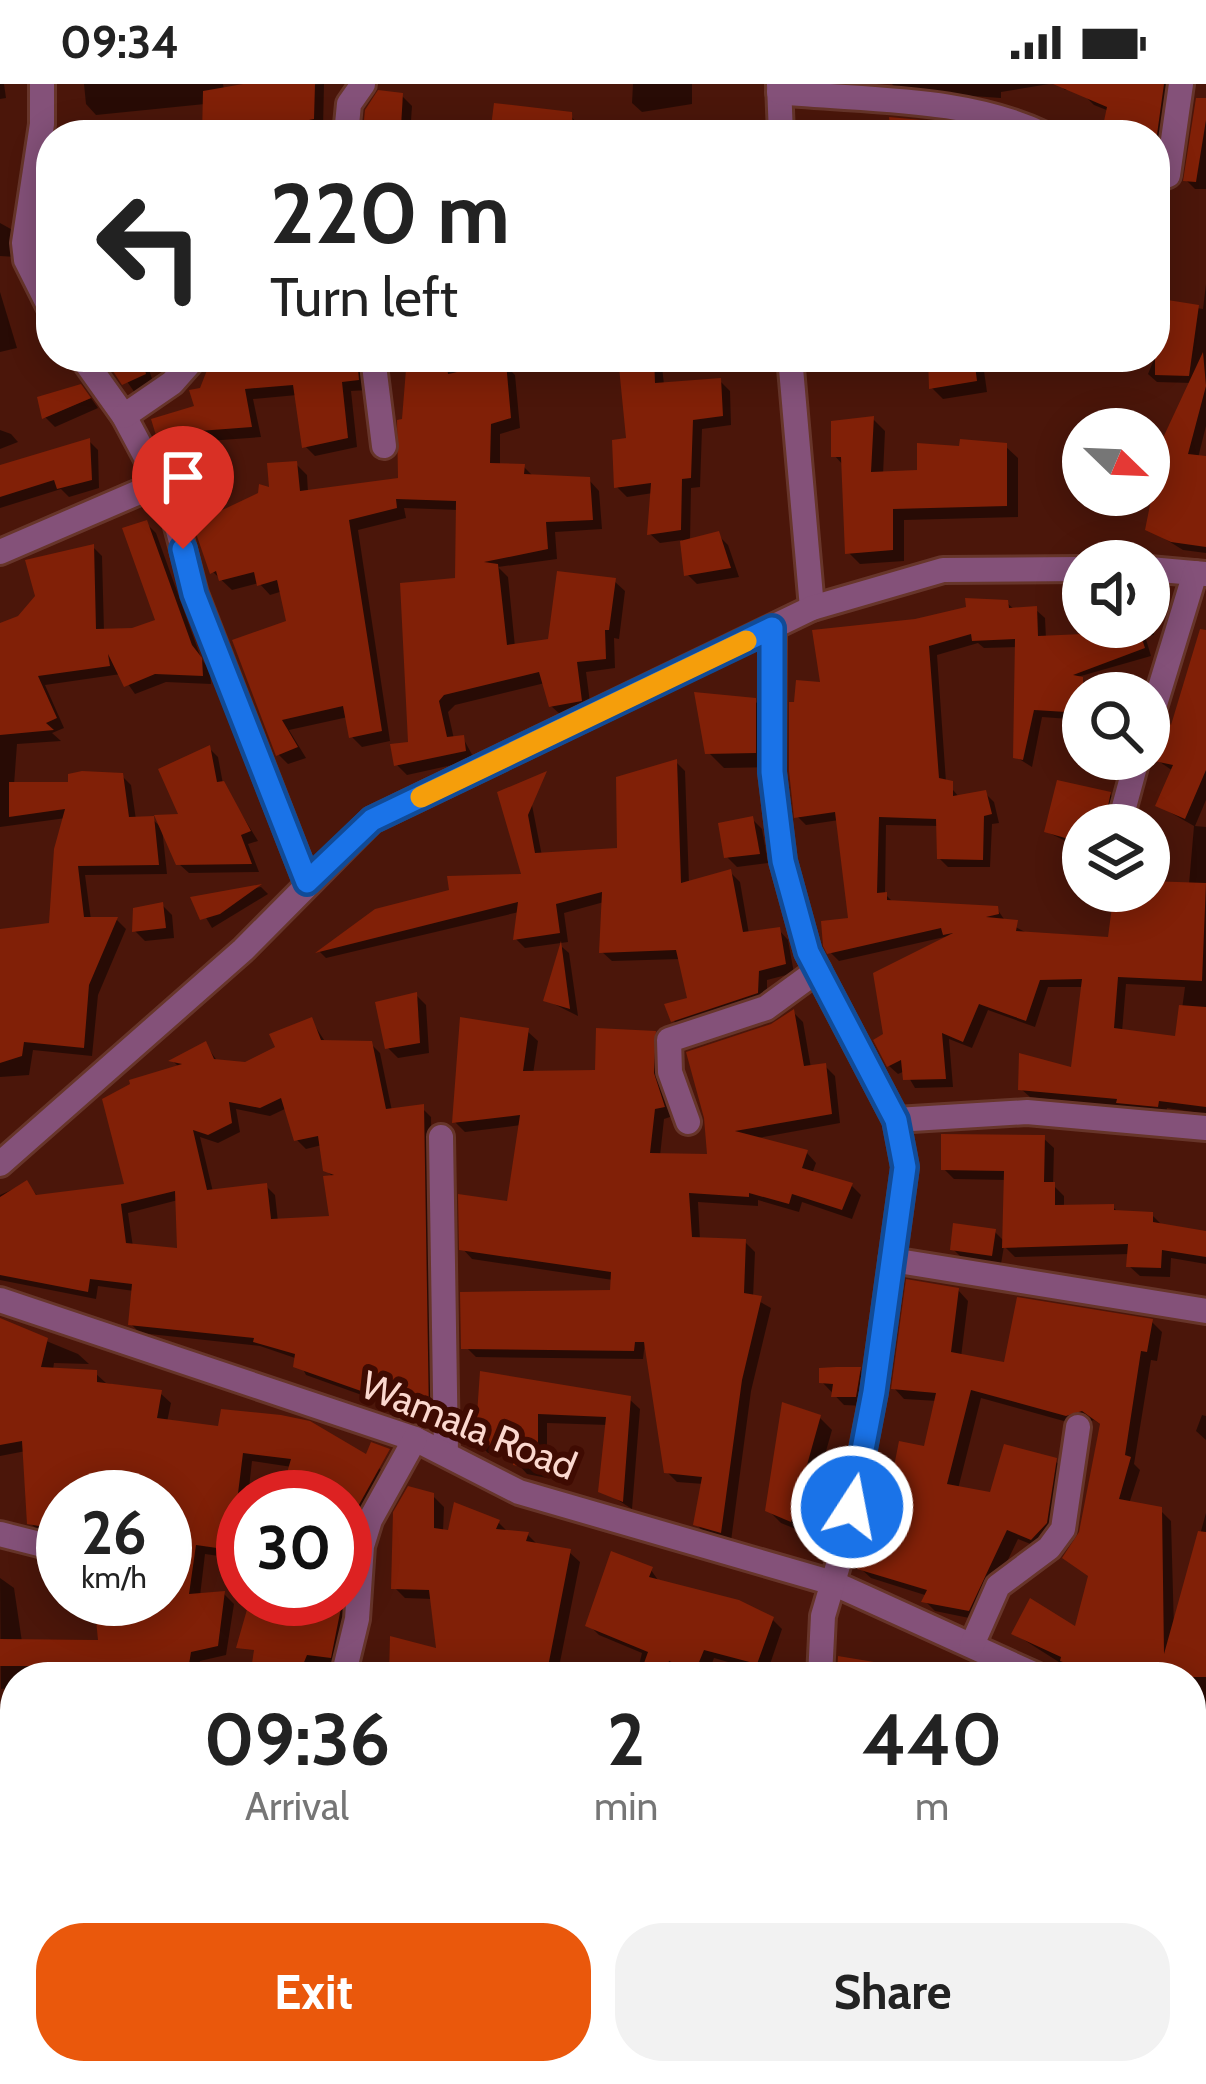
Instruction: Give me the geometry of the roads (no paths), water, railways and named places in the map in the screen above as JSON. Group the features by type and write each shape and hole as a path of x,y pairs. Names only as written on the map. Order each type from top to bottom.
{"street":[{"path":"39,120 42,84"},
{"path":"347,120 349,104 364,84"},
{"path":"1170,161 1181,84"},
{"path":"780,120 779,88 953,106 1014,120"},
{"path":"36,150 26,260 36,280"},
{"path":"0,266 26,260"},
{"path":"93,372 124,416 171,504 194,594 307,882"},
{"path":"124,416 182,372"},
{"path":"376,372 385,446"},
{"path":"791,372 812,608"},
{"path":"0,552 160,483"},
{"path":"0,1164 244,950 372,820 812,608 943,570 1062,568"},
{"path":"1167,672 1200,574 1170,571"},
{"path":"772,628 772,772 783,861 818,970 896,1120 905,1167 874,1392 823,1616 821,1662"},
{"path":"688,1121 670,1072 669,1040 766,1008 818,970"},
{"path":"896,1120 1027,1112 1206,1128"},
{"path":"441,1137 446,1454"},
{"path":"892,1260 1206,1312"},
{"name":"Wamala Road","path":"0,1300 416,1439 519,1492 833,1583 1008,1662"},
{"path":"972,1645 998,1586 1049,1548 1063,1528 1078,1427"},
{"path":"347,1662 357,1619 362,1546 370,1520 416,1439"},
{"path":"0,1534 36,1543"}]}
